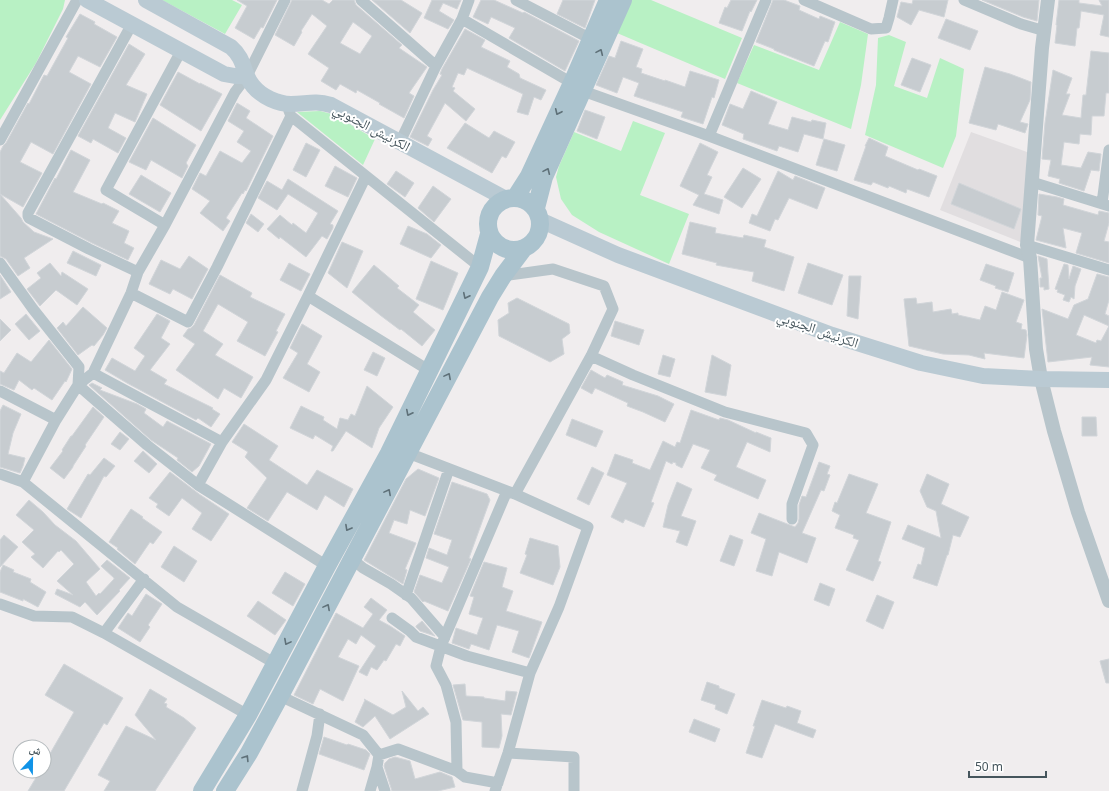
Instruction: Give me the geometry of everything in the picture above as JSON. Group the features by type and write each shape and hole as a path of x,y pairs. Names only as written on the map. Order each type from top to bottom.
{"main road":[{"path":"87,0 224,74 247,76"},
{"name":"الكرنيش الجنوبي","path":"146,0 231,48 240,56 247,76 253,86 263,95 288,110 292,104 311,102 331,105 511,198"},
{"path":"489,234 494,241 508,250 524,248 537,238 540,229 538,214 544,177 577,87 591,39 608,0"},
{"path":"511,198 528,176 623,0"},
{"path":"202,791 248,715 276,664 327,566 389,453 430,371 480,267 489,234 489,217 492,210 498,203 511,198 524,200 532,204 538,214"},
{"name":"الكرنيش الجنوبي","path":"538,214 618,255 839,338 921,363 983,376 1109,380"},
{"path":"225,791 249,753 280,696 490,297 503,276 524,248"}],"street":[{"path":"0,140 77,0"},
{"path":"23,482 56,420 78,385 93,373 131,293 138,272 165,225 235,92 247,76 285,0"},
{"path":"361,0 436,66"},
{"path":"400,142 436,66 462,19 469,0"},
{"path":"516,0 591,39"},
{"path":"709,136 766,0"},
{"path":"804,0 871,29 886,28 893,0"},
{"path":"964,0 1021,24 1045,31"},
{"path":"1048,0 1042,48 1028,251 1036,349 1041,379 1056,438 1078,512 1108,595"},
{"path":"462,19 577,87 1028,251 1109,270"},
{"path":"132,24 28,213 28,216 29,218 89,249 138,272"},
{"path":"165,225 106,190 181,51"},
{"path":"131,293 188,322 217,267 288,110 366,176 480,267"},
{"path":"1032,182 1106,204 1109,150"},
{"path":"198,485 222,442 266,380 366,176"},
{"path":"0,263 33,309 79,366 78,385"},
{"path":"457,771 456,722 446,685 436,666 443,642 511,492 591,356 613,309 604,286 553,269 503,276"},
{"path":"308,296 430,371"},
{"path":"591,356 633,375 725,412 806,432 813,444 792,504 792,519"},
{"path":"93,373 222,442"},
{"path":"78,385 147,445 198,485 327,566"},
{"path":"0,391 56,420"},
{"path":"379,755 398,750 457,771 465,777 496,787 508,753 530,673 558,607 588,527 511,492 408,453 389,453"},
{"path":"406,594 449,469"},
{"path":"0,474 23,482 177,607 276,664"},
{"path":"352,559 363,568 391,584 411,598 443,642"},
{"path":"104,633 144,579"},
{"path":"0,604 34,616 72,617 104,633 248,715"},
{"path":"392,618 416,637 443,642 468,656 530,673"},
{"path":"280,696 363,735 379,755 370,791"},
{"path":"302,791 317,736 320,714"},
{"path":"508,753 574,757 574,791"},
{"path":"377,767 385,791"}],"shaded area":[{"path":"971,132 1027,152 1023,243 940,210"}],"green space":[{"path":"0,0 65,0 63,9 36,63 0,120"},
{"path":"162,0 232,0 242,5 225,34"},
{"path":"631,0 651,0 742,38 725,79 617,33"},
{"path":"840,22 868,34 861,85 851,129 737,83 754,45 819,70"},
{"path":"889,35 906,42 894,86 927,98 940,58 964,69 956,136 943,168 865,135 876,85 878,38"},
{"path":"320,111 332,114 375,139 363,165 297,112"},
{"path":"633,121 665,133 640,195 689,214 669,264 599,232 572,215 561,199 556,177 559,166 574,132 621,151"}],"building":[{"path":"237,0 277,0 263,28 261,27 254,39 235,28 247,6"},
{"path":"292,0 322,0 329,4 333,0 354,0 356,5 402,45 399,48 427,67 409,93 414,96 404,118 357,90 356,93 340,84 336,90 321,81 329,68 308,54 327,26 312,14 301,31 302,32 294,46 275,35","holes":["353,22 372,36 360,54 340,43"]},
{"path":"372,0 401,0 422,13 410,33"},
{"path":"432,0 461,0 457,9 443,3 439,11 454,20 448,29 424,18"},
{"path":"481,0 494,0 523,13 524,12 579,41 565,71 509,38 515,28 491,17 488,24 473,17"},
{"path":"563,0 595,0 585,28 557,14"},
{"path":"731,0 757,0 751,12 750,11 742,31 719,23 725,7 727,8"},
{"path":"773,0 784,0 800,6 799,10 819,19 820,16 835,22 828,42 825,41 814,66 756,42"},
{"path":"913,0 948,0 944,17 919,10 911,25 897,17 901,2 912,4"},
{"path":"982,0 1039,0 1037,21 1023,17"},
{"path":"1059,0 1079,0 1079,3 1102,6 1099,0 1109,0 1109,37 1100,35 1104,15 1081,11 1075,46 1055,43"},
{"path":"80,14 117,37 100,67 78,56 69,72 91,84 53,154 31,142 20,162 42,173 23,207 0,194 0,152 28,103 29,104 44,75 47,76 68,38 66,37"},
{"path":"946,19 978,31 970,50 938,38"},
{"path":"465,29 485,40 481,47 510,61 507,67 519,74 520,78 546,90 541,100 534,97 528,115 517,112 523,94 467,68 464,75 458,73 452,87 455,88 453,91 475,109 466,121 445,103 427,136 432,139 428,146 410,137 442,75 440,74 442,69"},
{"path":"621,41 643,49 636,67 642,69 641,73 685,87 690,71 719,80 714,98 712,97 703,124 681,117 683,112 634,96 639,83 623,77 617,93 596,85 609,56 615,58"},
{"path":"129,44 145,54 126,85 147,94 135,122 115,113 108,128 126,138 118,153 93,139 91,143 78,136"},
{"path":"1091,51 1109,53 1109,93 1106,93 1104,116 1092,116 1091,135 1080,134 1079,144 1064,142 1061,165 1081,168 1088,152 1101,154 1099,171 1091,170 1084,191 1059,183 1060,179 1048,176 1051,160 1042,159 1045,123 1053,70 1072,78 1066,94 1070,94 1062,115 1081,118 1083,95 1086,95"},
{"path":"912,58 931,65 920,92 901,85"},
{"path":"985,67 1031,82 1030,100 1020,122 1028,124 1025,133 998,124 996,130 969,123"},
{"path":"178,72 222,94 201,131 160,105"},
{"path":"751,91 777,102 768,124 788,130 792,117 811,122 812,120 826,123 823,139 804,134 798,152 779,146 777,151 743,139 744,134 722,125 730,104 743,109"},
{"path":"237,103 250,111 246,118 273,136 246,191 245,190 243,194 242,193 226,218 230,221 223,231 200,213 210,201 192,189 200,173 206,176 220,151 242,163 251,151 237,142 244,131 228,121"},
{"path":"585,110 605,117 597,139 577,131"},
{"path":"153,118 196,145 186,163 188,166 182,178 151,160 146,170 129,162"},
{"path":"465,123 489,138 494,131 515,142 506,158 502,156 492,173 447,148"},
{"path":"869,138 888,147 885,156 918,170 919,169 937,176 929,197 907,189 906,193 889,186 888,188 873,182 871,185 854,180"},
{"path":"824,139 845,145 837,171 816,165"},
{"path":"306,143 320,150 306,177 293,170"},
{"path":"700,143 718,152 707,175 712,177 704,194 723,200 719,214 693,205 699,195 680,186"},
{"path":"71,150 90,160 73,192 102,204 103,203 119,211 112,223 129,231 124,243 134,248 128,260 36,214"},
{"path":"335,166 357,178 348,197 325,186"},
{"path":"743,168 761,179 742,208 724,197"},
{"path":"396,171 414,183 405,197 387,184"},
{"path":"778,171 793,180 795,176 825,188 817,209 789,198 778,220 775,219 770,231 749,223 752,214 757,216"},
{"path":"141,175 171,193 160,212 129,194"},
{"path":"288,179 338,211 330,224 333,225 333,228 327,239 322,236 306,257 267,229 280,215 292,225 293,223 306,233 318,213 288,194 277,210 258,198 267,181 282,190"},
{"path":"959,183 1021,209 1014,229 951,204"},
{"path":"433,186 451,199 434,222 418,208"},
{"path":"0,194 23,222 34,232 53,239 24,258 30,268 18,276 6,259 0,256"},
{"path":"1039,194 1064,199 1063,205 1098,215 1099,211 1109,213 1109,223 1104,241 1109,242 1109,263 1076,253 1082,233 1063,228 1066,248 1036,240 1042,216 1038,215"},
{"path":"251,214 264,224 258,232 246,223"},
{"path":"690,222 716,228 715,233 743,238 744,235 766,240 764,247 794,257 784,291 752,281 754,272 716,265 717,263 682,254"},
{"path":"408,226 427,234 441,245 431,258 400,244"},
{"path":"342,242 363,251 347,288 328,273"},
{"path":"73,251 101,265 96,276 67,263"},
{"path":"189,256 208,269 192,299 173,289 170,294 149,284 161,260 180,269"},
{"path":"1038,256 1047,259 1049,289 1044,290 1044,287 1040,287 1040,278 1042,278"},
{"path":"431,261 458,273 443,310 416,299"},
{"path":"50,263 61,276 62,272 88,289 77,305 56,290 40,306 27,289 41,278 37,273"},
{"path":"289,263 310,274 301,291 280,280"},
{"path":"808,263 843,275 832,305 798,293"},
{"path":"986,264 1014,273 1008,292 995,288 996,286 980,280"},
{"path":"1064,264 1068,265 1069,279 1073,266 1081,269 1075,286 1074,299 1071,297 1069,302 1063,300 1065,295 1057,292 1058,290 1055,289"},
{"path":"374,265 399,286 397,288 419,305 413,312 435,330 422,346 352,292"},
{"path":"1097,274 1109,277 1109,300 1105,314 1109,316 1109,326 1109,367 1090,365 1092,357 1048,362 1042,309 1068,319 1074,305 1088,299","holes":["1084,315 1109,326 1101,341 1097,340 1096,343 1076,335"]},
{"path":"0,275 11,292 0,299"},
{"path":"220,275 252,293 250,297 285,314 276,331 278,332 265,356 237,341 248,322 218,304 203,331 223,344 215,355 253,377 241,398 224,388 218,399 176,370 195,344 183,336 188,329 194,325"},
{"path":"849,276 861,276 858,319 847,316"},
{"path":"1002,292 1024,300 1016,322 1022,324 1021,329 1026,330 1027,335 1024,358 984,353 985,359 969,355 943,354 909,346 904,299 916,298 917,304 932,302 933,312 951,309 952,314 958,313 958,315 980,320 985,306 996,310"},
{"path":"517,298 569,324 570,333 562,339 564,354 550,362 499,336 498,320 509,313 508,303"},
{"path":"83,307 107,328 94,346 92,345 78,355 57,328 63,322 66,326"},
{"path":"26,314 40,331 29,340 15,324"},
{"path":"157,314 170,321 161,338 170,344 150,370 167,380 164,384 213,408 212,409 220,414 211,427 198,418 196,420 105,370 112,358 135,371 145,356 134,348"},
{"path":"0,319 11,330 0,341"},
{"path":"615,321 644,330 639,345 611,336"},
{"path":"302,324 322,336 307,364 320,372 309,392 283,378 298,353 290,348"},
{"path":"49,340 72,369 66,382 65,381 52,400 34,388 32,390 19,380 14,390 0,384 0,371 4,373 17,353 31,362"},
{"path":"373,352 385,358 377,376 364,370"},
{"path":"663,355 675,359 670,377 658,374"},
{"path":"712,355 731,365 726,396 705,392"},
{"path":"591,370 605,378 607,375 623,382 622,385 658,396 674,404 665,422 627,406 628,403 595,388 592,394 581,388"},
{"path":"92,383 102,388 100,390 146,409 144,413 163,427 167,421 211,444 199,466 192,472 177,460 178,458 151,440 89,385"},
{"path":"367,386 393,407 379,428 372,448 346,431 333,451 331,451 333,446 315,435 313,439 290,428 301,406 324,417 323,420 337,429 340,418 348,420 351,414 355,416"},
{"path":"3,405 21,414 13,433 8,454 25,458 20,473 0,467 0,411"},
{"path":"93,407 104,417 64,479 50,468 63,451 62,450 71,436"},
{"path":"691,410 719,420 720,418 728,420 771,438 770,452 747,442 736,467 766,480 758,499 714,480 717,475 701,468 710,450 693,444 682,468 676,465 676,463 673,462 672,464 666,461 651,502 654,503 644,527 625,519 623,523 611,517 627,483 607,475 615,454 633,460 632,463 650,470 663,441 675,447 677,442 680,443"},
{"path":"1082,417 1096,417 1097,436 1082,436"},
{"path":"572,419 603,431 596,447 566,435"},
{"path":"244,424 278,446 269,460 307,485 317,470 353,489 344,507 325,495 317,510 287,492 268,521 247,508 267,478 245,457 248,452 232,442"},
{"path":"120,432 129,439 120,450 111,444"},
{"path":"143,451 157,464 149,473 134,461"},
{"path":"104,458 115,466 106,477 104,476 81,518 67,509 88,474 90,475"},
{"path":"819,462 830,466 827,474 830,475 824,491 821,490 802,533 816,538 807,563 779,552 772,576 756,571 766,539 751,533 759,513 795,527 799,519 799,505 802,496 806,497"},
{"path":"592,467 604,473 589,505 577,499"},
{"path":"418,469 439,478 425,516 410,510 407,524 394,520 389,533 416,543 405,569 407,570 403,584 364,560 406,479"},
{"path":"170,472 229,514 211,541 192,529 202,513 182,498 169,516 156,507 158,504 149,498"},
{"path":"849,474 878,484 866,513 891,522 878,561 881,562 873,581 846,570 859,540 853,538 854,535 835,528 840,515 832,511 835,502 837,503"},
{"path":"927,474 949,484 941,504 969,517 960,537 953,535 948,555 937,586 913,578 918,564 921,565 925,548 902,539 908,525 941,538 936,511 927,507 920,491"},
{"path":"452,482 487,494 490,500 469,558 471,559 448,611 424,601 423,602 414,592 420,575 442,583 449,567 426,558 429,548 447,555 452,540 434,534"},
{"path":"677,482 692,489 681,516 696,521 687,546 676,542 680,531 663,527 668,505"},
{"path":"29,500 55,525 76,541 100,569 86,582 96,596 99,593 100,594 114,579 101,566 107,560 130,578 97,615 85,602 80,607 55,594 57,589 73,595 57,581 74,564 61,550 59,552 58,551 43,568 31,557 35,554 22,542 34,530 16,515"},
{"path":"131,509 162,532 153,544 150,542 135,564 117,549 118,548 109,542"},
{"path":"4,535 18,547 0,567 0,540"},
{"path":"730,535 743,540 734,566 720,561"},
{"path":"530,538 558,546 560,567 553,585 520,573 527,555 525,554"},
{"path":"174,546 197,561 184,582 161,567"},
{"path":"484,562 507,568 502,587 513,591 506,611 542,622 529,658 512,652 519,631 497,625 489,650 471,644 469,649 452,643 456,628 477,635 483,618 469,614 474,597 470,596"},
{"path":"3,565 14,570 13,572 31,579 30,582 46,592 38,607 23,599 23,601 0,592 0,572"},
{"path":"285,572 305,584 293,606 272,593"},
{"path":"820,583 835,589 829,606 814,600"},
{"path":"146,594 162,604 148,625 150,627 140,642 118,628 128,613 132,616"},
{"path":"877,595 894,602 883,629 866,621"},
{"path":"371,598 387,610 379,620 405,636 400,646 396,644 386,661 384,660 377,670 371,667 367,676 359,672 376,646 361,635 356,644 348,639 338,657 359,666 343,701 320,689 313,704 294,695 336,613 363,628 373,614 364,607"},
{"path":"258,601 286,620 275,635 247,616"},
{"path":"422,621 435,636 420,631 416,627"},
{"path":"1109,659 1109,683 1106,683 1100,661"},
{"path":"64,664 123,698 107,725 104,723 64,791 28,791 35,779 52,779 52,750 74,712 45,695"},
{"path":"707,682 735,694 727,714 715,709 716,705 701,700"},
{"path":"465,684 466,696 484,697 505,701 506,691 517,692 511,715 501,714 502,736 499,748 482,747 482,722 463,720 453,685"},
{"path":"150,689 167,699 164,703 167,704 166,707 184,718 196,728 155,791 104,791 110,781 98,775 126,726 156,740 135,715"},
{"path":"402,691 418,711 423,707 429,714 390,739 375,716 363,727 355,722 365,700 364,699 393,715 406,707"},
{"path":"762,700 801,711 797,723 816,730 813,738 775,724 762,758 746,753"},
{"path":"694,719 720,729 715,742 689,732"},
{"path":"324,737 366,750 370,754 364,770 319,754"},
{"path":"395,757 410,761 415,779 440,772 452,777 455,787 438,791 392,791 384,766 389,759"}]}
